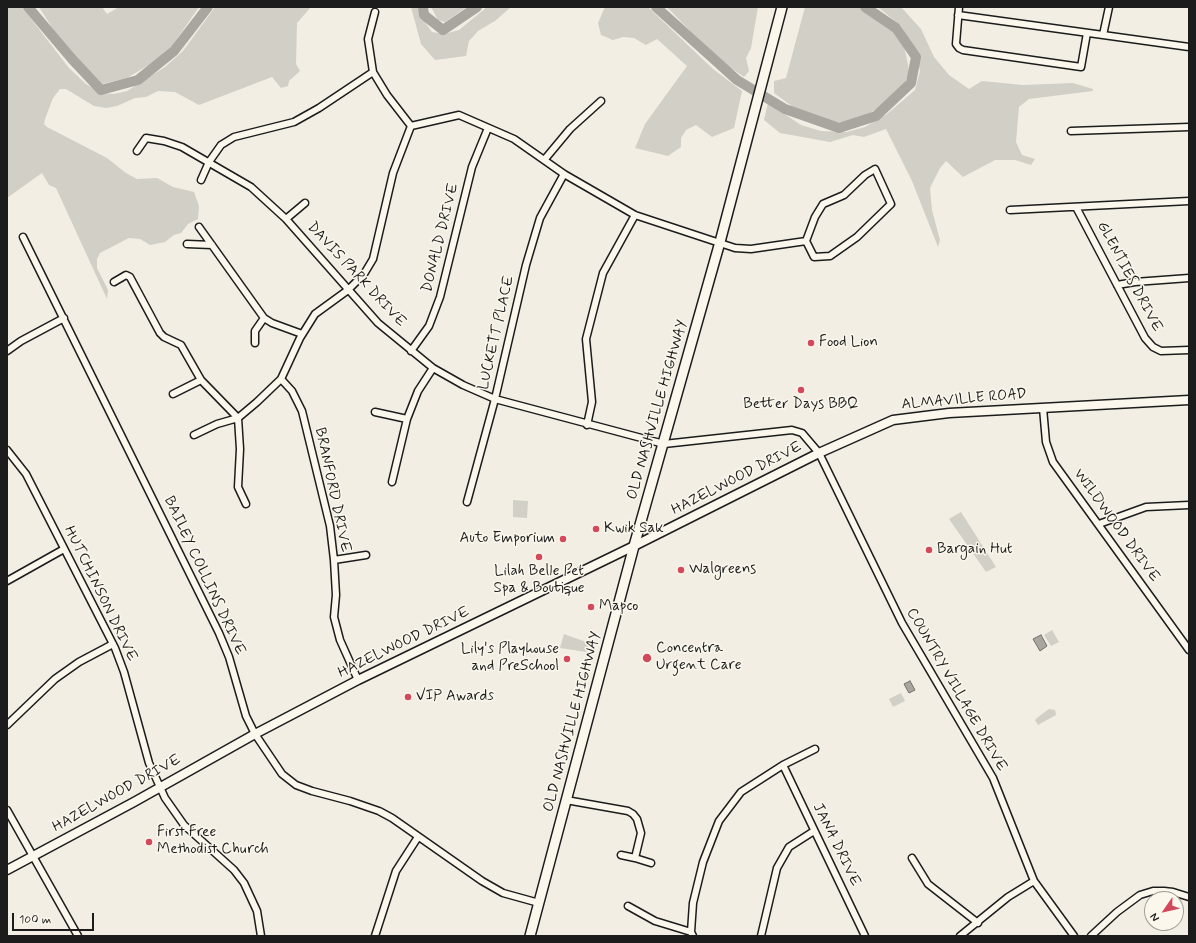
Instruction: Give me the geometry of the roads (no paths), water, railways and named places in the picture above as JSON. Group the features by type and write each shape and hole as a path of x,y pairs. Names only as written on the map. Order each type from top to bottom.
{"main road":[{"name":"OLD NASHVILLE HIGHWAY","path":"530,936 634,546 720,242 782,7"}],"street":[{"path":"959,7 956,44 959,48 1081,67 1087,33"},
{"path":"1104,35 1109,7"},
{"path":"375,12 368,39 373,72 387,95 411,126"},
{"path":"958,15 1189,47"},
{"path":"200,180 209,162 221,145 234,138 294,122 319,108 373,72"},
{"path":"545,159 570,129 601,102"},
{"path":"411,126 459,115 514,139 545,159 564,174 635,215 736,248 750,249 806,241"},
{"path":"194,435 217,424 238,418 257,402 281,379 302,334 315,314 348,290 364,274 373,259 393,173 411,126"},
{"path":"1071,131 1189,126"},
{"name":"DONALD DRIVE","path":"411,351 429,326 440,297 472,167 488,128"},
{"name":"DAVIS PARK DRIVE","path":"137,151 146,138 164,141 182,147 251,187 286,219 378,323 433,368 463,385 495,399 587,425 664,444"},
{"path":"875,170 891,204 857,237 830,256 814,257 806,241 815,217 823,204 844,196 865,175 875,170"},
{"name":"LUCKETT PLACE","path":"467,502 495,399 526,265 540,218 564,174"},
{"path":"1010,210 1189,201"},
{"path":"286,219 305,203"},
{"name":"GLENTIES DRIVE","path":"1076,207 1145,338 1153,347 1161,350 1189,350"},
{"path":"587,425 592,402 586,339 587,332 603,274 635,215"},
{"path":"199,226 264,318 272,323 302,334"},
{"name":"BAILEY COLLINS DRIVE","path":"23,237 219,633 229,657 246,716 255,734 282,774 296,785 372,808 392,818 503,893 539,903"},
{"path":"187,244 212,245"},
{"path":"114,282 126,275 130,276 160,333 164,337 181,345 201,380 238,418 240,449 238,486 246,504"},
{"path":"1117,285 1135,282 1189,278"},
{"path":"7,351 21,341 64,318"},
{"path":"255,343 255,331 264,318"},
{"path":"392,482 407,419 418,390 433,368"},
{"name":"BRANFORD DRIVE","path":"281,379 292,391 302,411 330,526 336,595 334,617 344,652 358,680"},
{"path":"172,394 201,380"},
{"name":"ALMAVILLE ROAD","path":"819,453 893,420 926,415 1189,400"},
{"name":"WILDWOOD DRIVE","path":"1043,408 1046,442 1053,462 1188,647"},
{"path":"375,412 407,419"},
{"path":"664,444 792,430 802,433 819,453"},
{"name":"HUTCHINSON DRIVE","path":"7,450 26,474 113,644 124,672 149,763 160,788 184,825 234,870 244,883 257,911 261,936"},
{"name":"HAZELWOOD DRIVE","path":"7,870 160,788 255,734 358,680 634,546 819,453"},
{"name":"COUNTRY VILLAGE DRIVE","path":"819,453 902,623 993,778 1034,881 1074,936"},
{"path":"1099,524 1146,507 1189,505"},
{"path":"7,580 64,548"},
{"path":"334,560 366,555"},
{"path":"7,725 55,679 79,662 113,644"},
{"path":"628,906 655,921 692,934 693,903 703,862 719,821 741,792 783,765 815,749"},
{"name":"JANA DRIVE","path":"783,765 865,936"},
{"path":"566,800 628,811 633,814 637,819 641,833 635,858"},
{"path":"7,810 78,936"},
{"path":"761,936 777,868 788,847 814,831"},
{"path":"375,936 396,872 418,837"},
{"path":"621,855 651,863"},
{"path":"912,858 928,884 978,923"},
{"path":"960,936 978,923 1008,897 1034,881"},
{"path":"1091,936 1117,912 1140,895 1153,891 1164,891 1189,897"}],"waterway":[{"path":"28,7 72,59 101,90 138,80 174,51 208,7"},
{"path":"423,7 424,15 443,30 477,7"},
{"path":"656,7 737,80 785,109 839,128 876,116 911,83 916,57 896,28 865,7"}],"place":[{"name":"Food Lion","path":"811,343"},
{"name":"Better Days BBQ","path":"801,390"},
{"name":"Kwik Sak","path":"596,529"},
{"name":"Auto Emporium","path":"563,539"},
{"name":"Bargain Hut","path":"929,550"},
{"name":"Lilah Belle Pet Spa & Boutique","path":"539,557"},
{"name":"Walgreens","path":"681,570"},
{"name":"Mapco","path":"591,607"},
{"name":"Concentra Urgent Care","path":"647,658"},
{"name":"Lily's Playhouse and PreSchool","path":"567,659"},
{"name":"VIP Awards","path":"408,697"},
{"name":"First Free Methodist Church","path":"149,842"}]}
